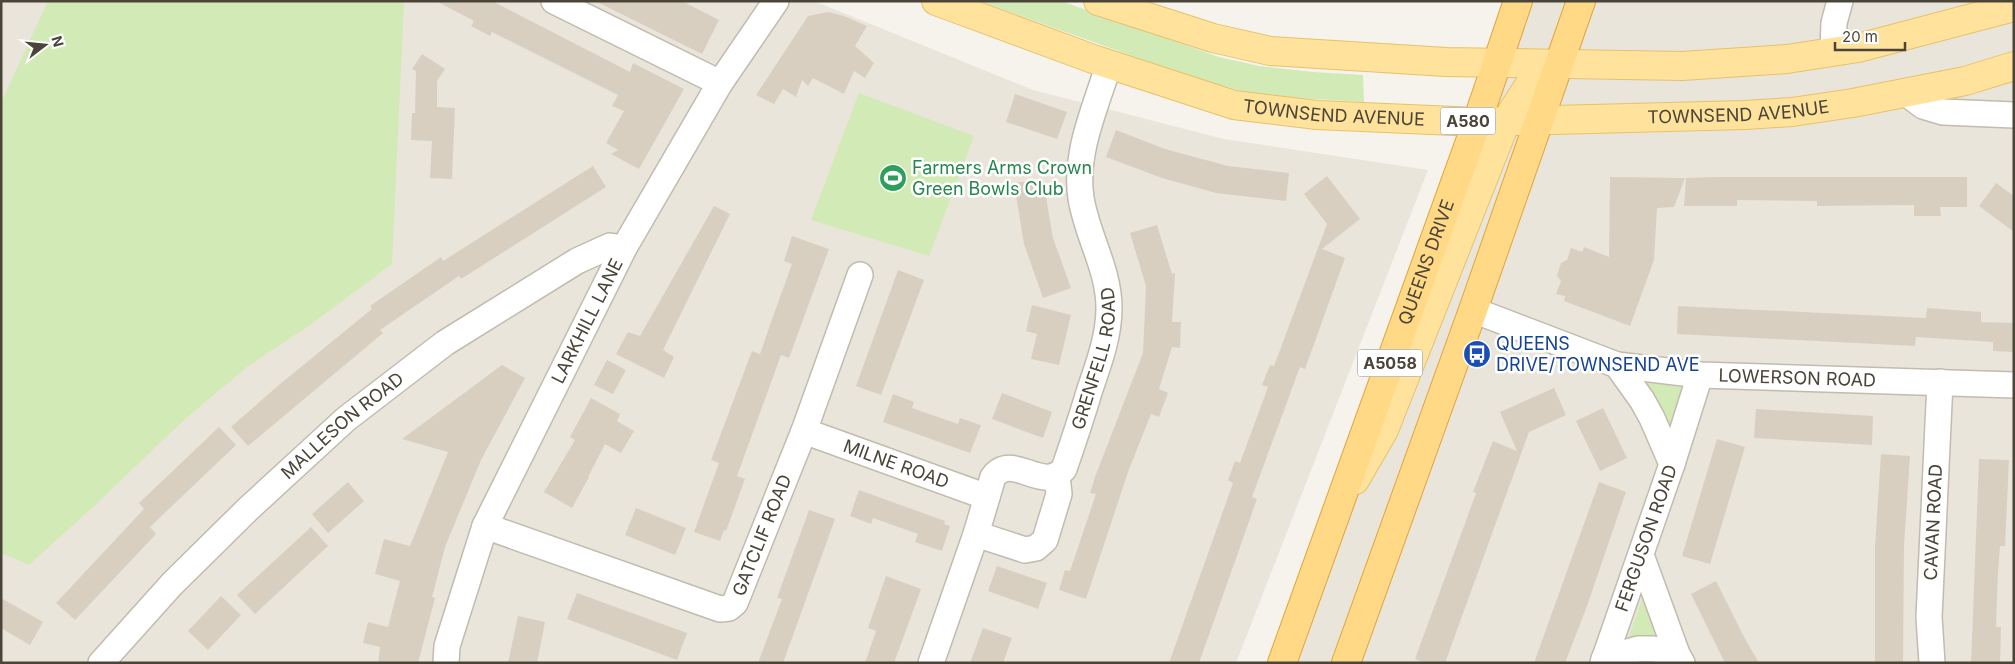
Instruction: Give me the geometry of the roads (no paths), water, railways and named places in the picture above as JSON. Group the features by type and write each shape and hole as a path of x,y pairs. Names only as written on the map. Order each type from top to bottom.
{"highway":[{"name":"QUEENS DRIVE","path":"1282,663 1477,122 1518,1"},
{"name":"A5058","path":"1346,663 1473,310 1581,1"}],"main road":[{"name":"TOWNSEND AVENUE","path":"936,1 1109,64 1234,105 1317,115 1477,122 1745,115 1792,112 1965,81 2014,66"},
{"path":"1098,1 1213,38 1270,51 1437,61 1558,65 1682,66 1787,59 1858,48 2014,8"},
{"path":"1337,511 1384,430 1506,121 1523,92 1534,79 1558,65"}],"street":[{"path":"554,1 720,83"},
{"name":"LARKHILL LANE","path":"446,663 447,646 485,526 624,248 720,83 776,1"},
{"path":"1832,52 1834,23 1840,1"},
{"name":"GRENFELL ROAD","path":"976,534 1026,550 1041,545 1045,540 1059,494 1057,476 1064,469 1102,355 1109,310 1108,286 1103,266 1088,228 1081,197 1080,180 1085,143 1109,64"},
{"path":"1906,93 1923,106 1943,112 2014,115"},
{"name":"MALLESON ROAD","path":"101,663 179,577 248,509 346,419 445,343 569,266 610,246 624,248"},
{"name":"GATCLIF ROAD","path":"485,526 720,609 729,608 735,603 804,431 860,275"},
{"name":"LOWERSON ROAD","path":"1473,310 1617,365 1700,375 2014,385"},
{"name":"FERGUSON ROAD","path":"1604,661 1672,464 1645,406 1617,365"},
{"path":"1672,464 1700,375"},
{"name":"CAVAN ROAD","path":"1932,663 1929,617 1940,382"},
{"name":"MILNE ROAD","path":"804,431 987,497"},
{"path":"931,663 976,534 993,477 1004,467 1014,468 1045,478 1057,476"},
{"path":"1641,555 1679,658"},
{"path":"1604,661 1638,649 1653,649 1679,658"}],"place":[{"name":"Farmers Arms Crown Green Bowls Club","path":"893,178"},
{"name":"QUEENS DRIVE/TOWNSEND AVE","path":"1477,354"}]}
